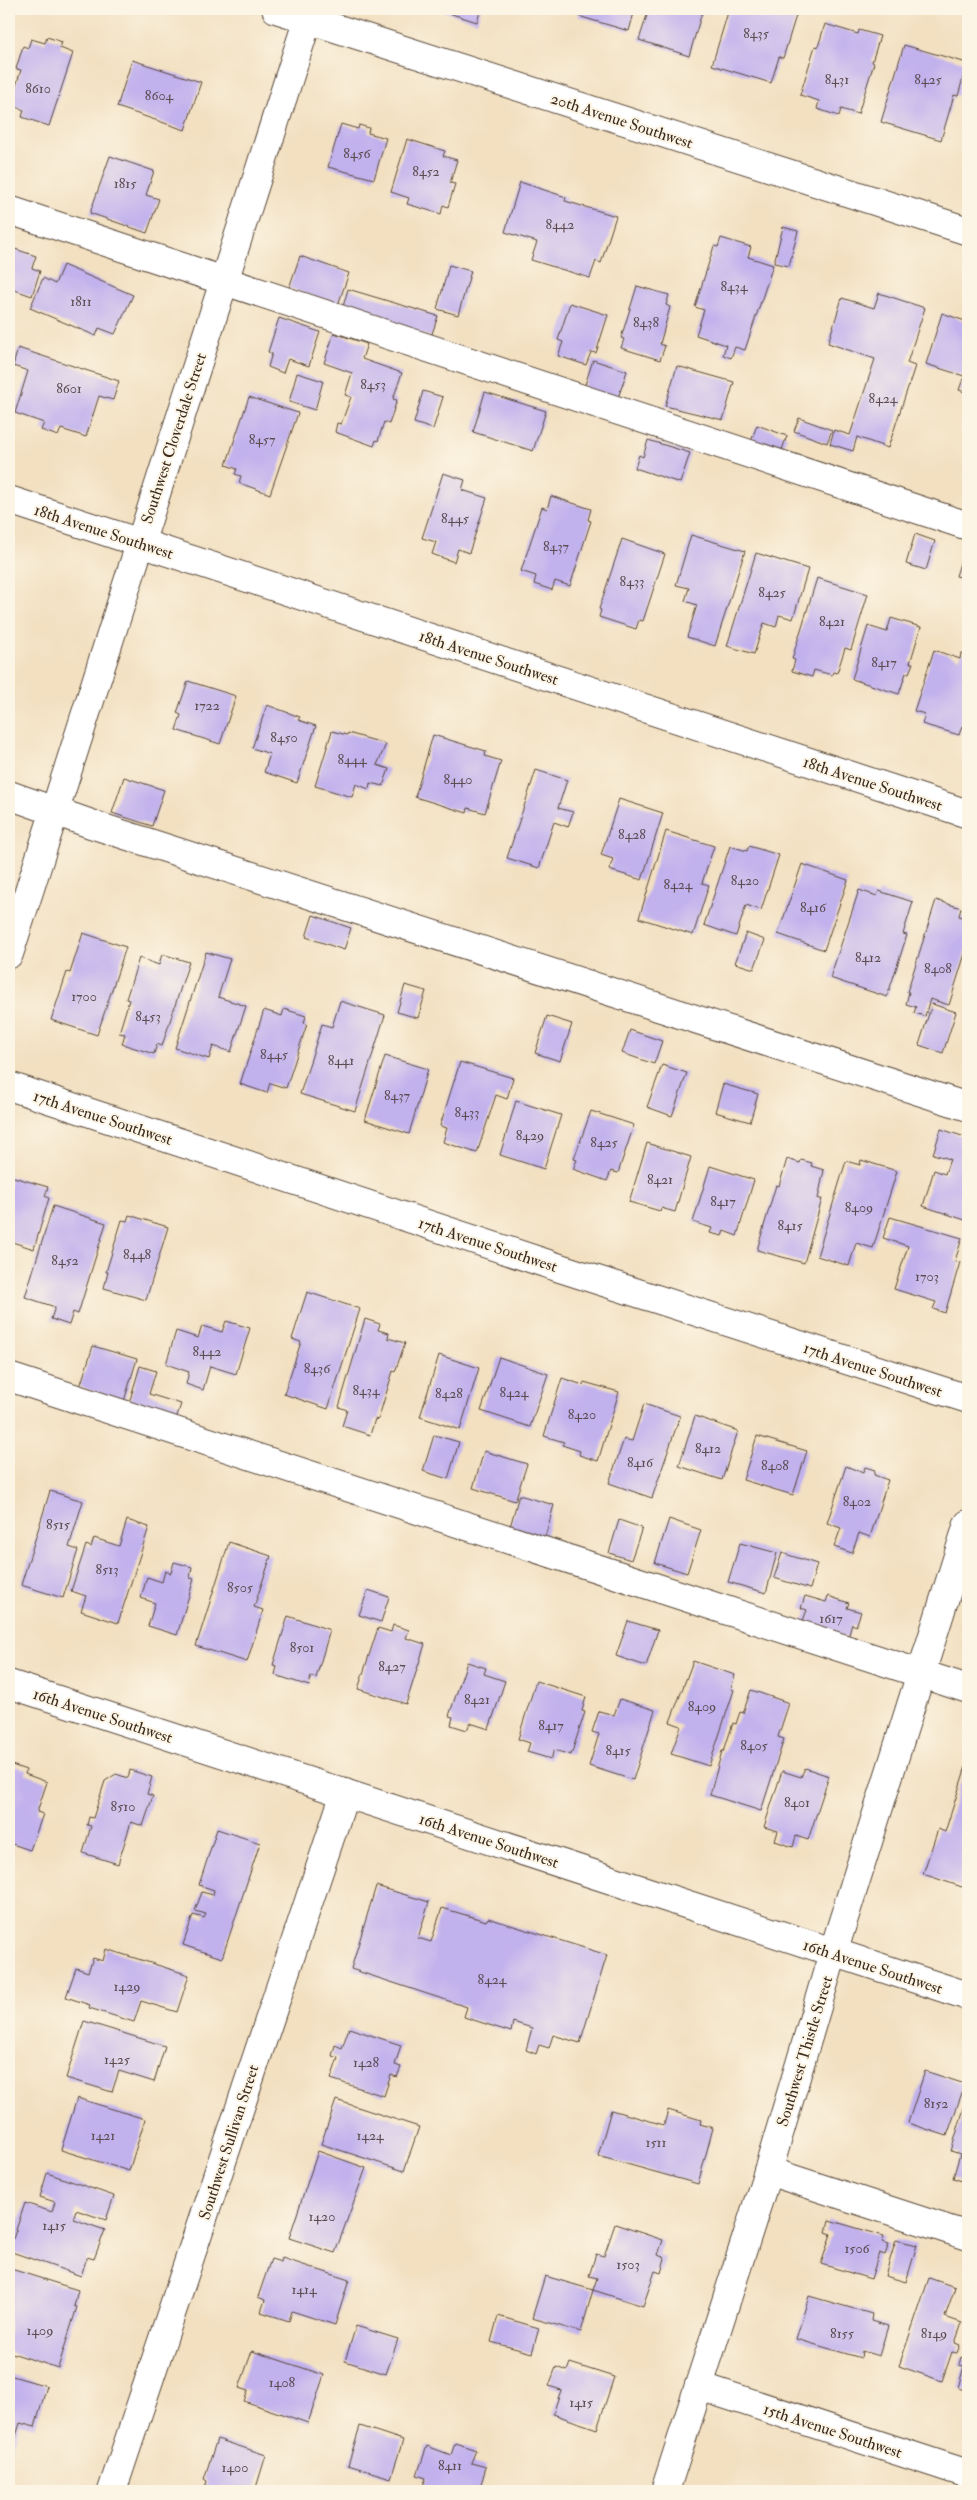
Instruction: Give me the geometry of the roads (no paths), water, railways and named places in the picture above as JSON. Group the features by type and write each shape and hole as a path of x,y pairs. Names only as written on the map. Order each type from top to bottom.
{"street":[{"name":"20th Avenue Southwest","path":"276,9 310,14 968,231"},
{"name":"Southwest Cloverdale Street","path":"9,954 139,542 310,14"},
{"path":"9,210 968,526"},
{"name":"18th Avenue Southwest","path":"9,500 968,814"},
{"path":"9,795 54,812 968,1107"},
{"name":"17th Avenue Southwest","path":"9,1086 563,1269 968,1400"},
{"path":"9,1377 968,1688"},
{"name":"Southwest Thistle Street","path":"665,2491 768,2171 833,1953 968,1524"},
{"name":"16th Avenue Southwest","path":"9,1684 968,1996"},
{"name":"Southwest Sullivan Street","path":"112,2491 345,1793"},
{"path":"768,2171 968,2236"},
{"name":"15th Avenue Southwest","path":"699,2386 968,2474"}]}
